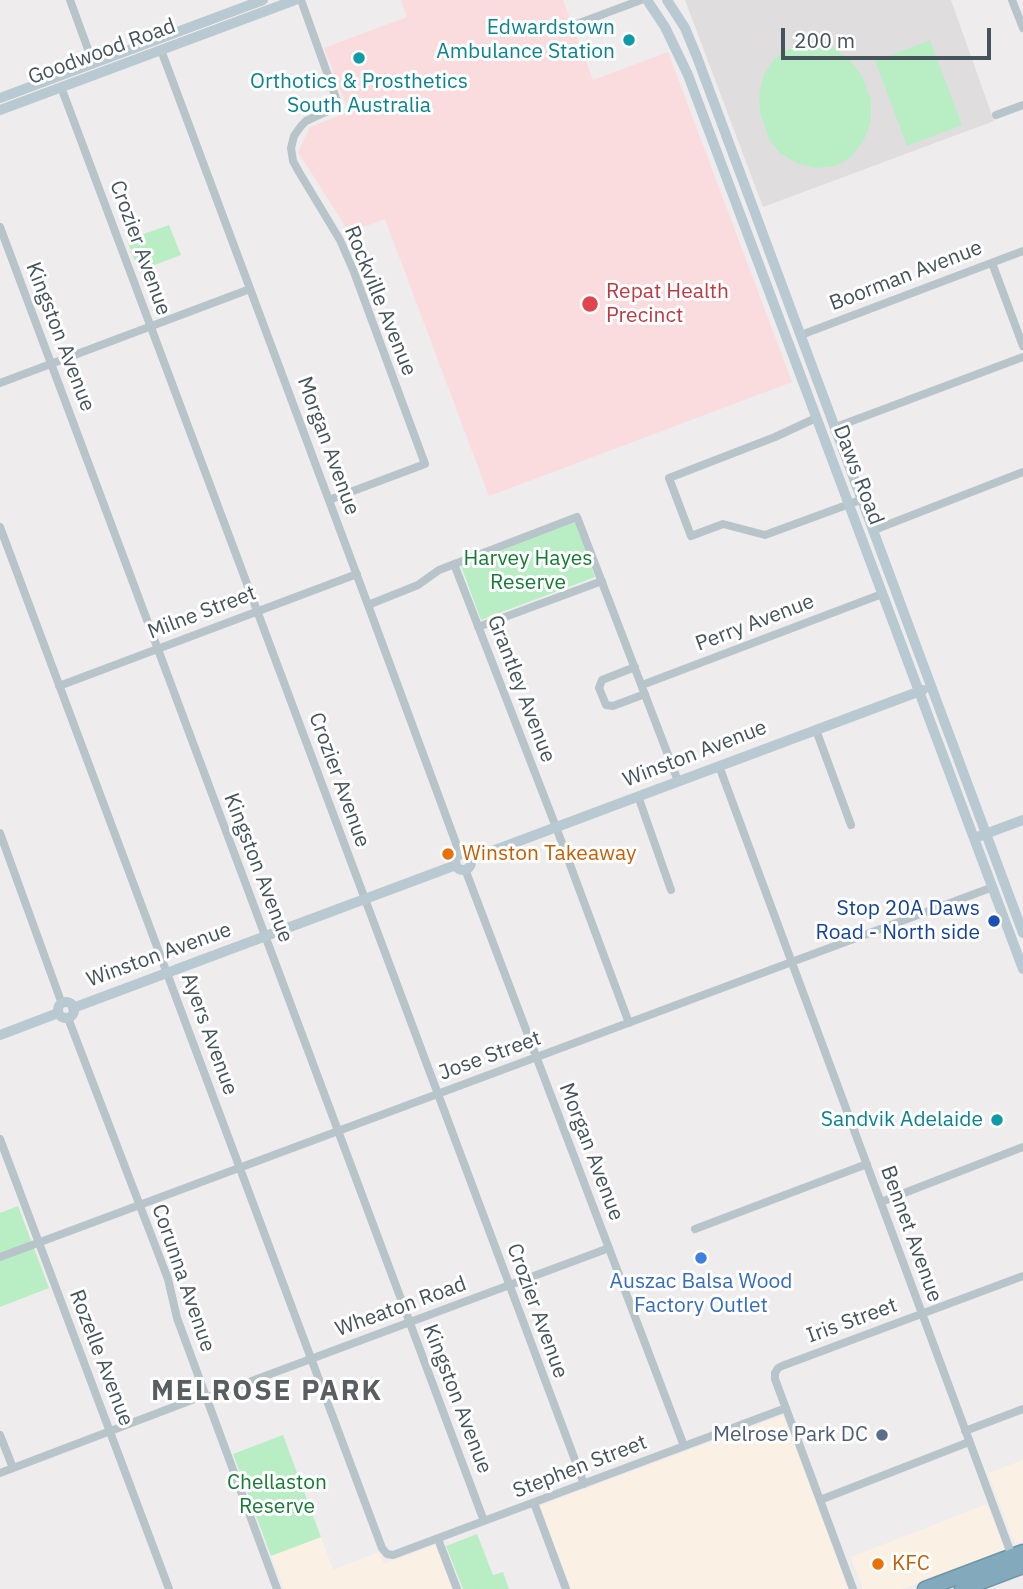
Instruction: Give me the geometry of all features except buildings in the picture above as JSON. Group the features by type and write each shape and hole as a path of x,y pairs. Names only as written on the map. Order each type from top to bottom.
{"highway":[{"path":"925,1589 1020,1558"},
{"path":"962,1589 1020,1558"}],"main road":[{"name":"Goodwood Road","path":"0,98 168,35 235,5 263,0"},
{"name":"Goodwood Road","path":"0,110 298,0"},
{"name":"Daws Road","path":"647,0 685,67 1023,969"},
{"path":"654,0 657,14"},
{"name":"Daws Road","path":"667,0 685,28 710,91 1023,933"},
{"path":"146,43 160,50 168,35"},
{"path":"710,91 714,118 722,141 715,147 734,158"},
{"path":"737,206 753,207"},
{"path":"742,220 753,207"},
{"path":"780,323 801,335 795,362"},
{"name":"Winston Avenue","path":"0,1035 933,686"},
{"path":"974,838 1023,820"}],"street":[{"path":"69,0 93,63"},
{"name":"Rockville Avenue","path":"298,0 337,98 334,108 301,125 291,148 293,160 340,240 354,272 425,464 329,500"},
{"path":"574,25 641,0"},
{"path":"1012,0 1023,28"},
{"name":"Morgan Avenue","path":"160,50 684,1447"},
{"name":"Crozier Avenue","path":"61,87 584,1484"},
{"path":"996,115 1023,105"},
{"name":"Kingston Avenue","path":"0,227 484,1521"},
{"name":"Boorman Avenue","path":"801,335 1023,251"},
{"path":"992,263 1023,346"},
{"path":"0,383 250,289"},
{"path":"836,427 1023,357"},
{"path":"816,418 669,478 691,536 723,524 765,535 863,499"},
{"path":"874,530 1023,472"},
{"path":"368,605 418,586 439,570 577,517 678,781"},
{"name":"Ayers Avenue","path":"0,527 382,1548 387,1554"},
{"name":"Grantley Avenue","path":"454,564 629,1023"},
{"name":"Milne Street","path":"59,686 356,574"},
{"path":"478,627 602,581"},
{"name":"Perry Avenue","path":"635,667 602,680 599,688 606,705 613,706 643,690 882,594"},
{"path":"816,730 851,825"},
{"name":"Bennet Avenue","path":"719,766 969,1442 1020,1558"},
{"path":"638,796 671,890"},
{"name":"Corunna Avenue","path":"0,833 168,1279 177,1318 277,1589"},
{"name":"Jose Street","path":"0,1257 993,887"},
{"name":"Rozelle Avenue","path":"0,1139 169,1589"},
{"path":"881,1202 1023,1147"},
{"path":"695,1229 867,1164"},
{"name":"Wheaton Road","path":"0,1473 609,1248"},
{"name":"Iris Street","path":"786,1408 775,1379 778,1368 1023,1276"},
{"path":"786,1408 853,1589"},
{"name":"Stephen Street","path":"387,1554 393,1555 438,1539 786,1408"},
{"path":"965,1431 1023,1409"},
{"path":"0,1435 13,1468"},
{"path":"820,1500 969,1442"},
{"path":"534,1503 566,1589"},
{"path":"438,1539 457,1589"}],"shaded area":[{"name":"Repat Health Precinct","path":"401,0 563,0 593,80 668,52 792,382 489,496 385,219 349,232 298,152 310,127 349,112 324,48 407,17"},
{"path":"685,0 951,0 994,121 763,207"},
{"path":"783,1415 848,1589 571,1589 540,1506"},
{"path":"1023,1460 1023,1541 1015,1544 988,1473"},
{"path":"987,1504 1005,1550 902,1589 863,1589 851,1557"},
{"path":"321,1537 333,1570 379,1552 384,1564 435,1545 452,1589 284,1589 271,1556"}],"green space":[{"path":"930,40 962,125 907,146 875,61"},
{"path":"809,43 830,46 847,57 861,74 871,99 871,120 864,140 851,157 836,166 817,168 799,164 781,154 770,141 760,113 759,94 764,74 775,58 791,48"},
{"path":"169,225 181,255 139,271 127,240"},
{"name":"Harvey Hayes Reserve","path":"575,522 595,577 481,620 461,566"},
{"path":"18,1206 49,1288 0,1307 0,1213"},
{"name":"Chellaston Reserve","path":"283,1435 321,1537 271,1556 233,1454"},
{"path":"477,1534 493,1575 503,1572 509,1589 463,1589 446,1546"}],"place":[{"name":"Edwardstown Ambulance Station","path":"629,40"},
{"name":"Orthotics & Prosthetics South Australia","path":"359,58"},
{"name":"Repat Health Precinct","path":"590,304"},
{"name":"Winston Takeaway","path":"448,854"},
{"name":"Stop 20A Daws Road - North side","path":"994,921"},
{"name":"Sandvik Adelaide","path":"997,1120"},
{"name":"Auszac Balsa Wood Factory Outlet","path":"701,1258"},
{"name":"Melrose Park DC","path":"882,1435"},
{"name":"KFC","path":"878,1564"}],"district":[{"name":"MELROSE PARK","path":"267,1392"}]}
